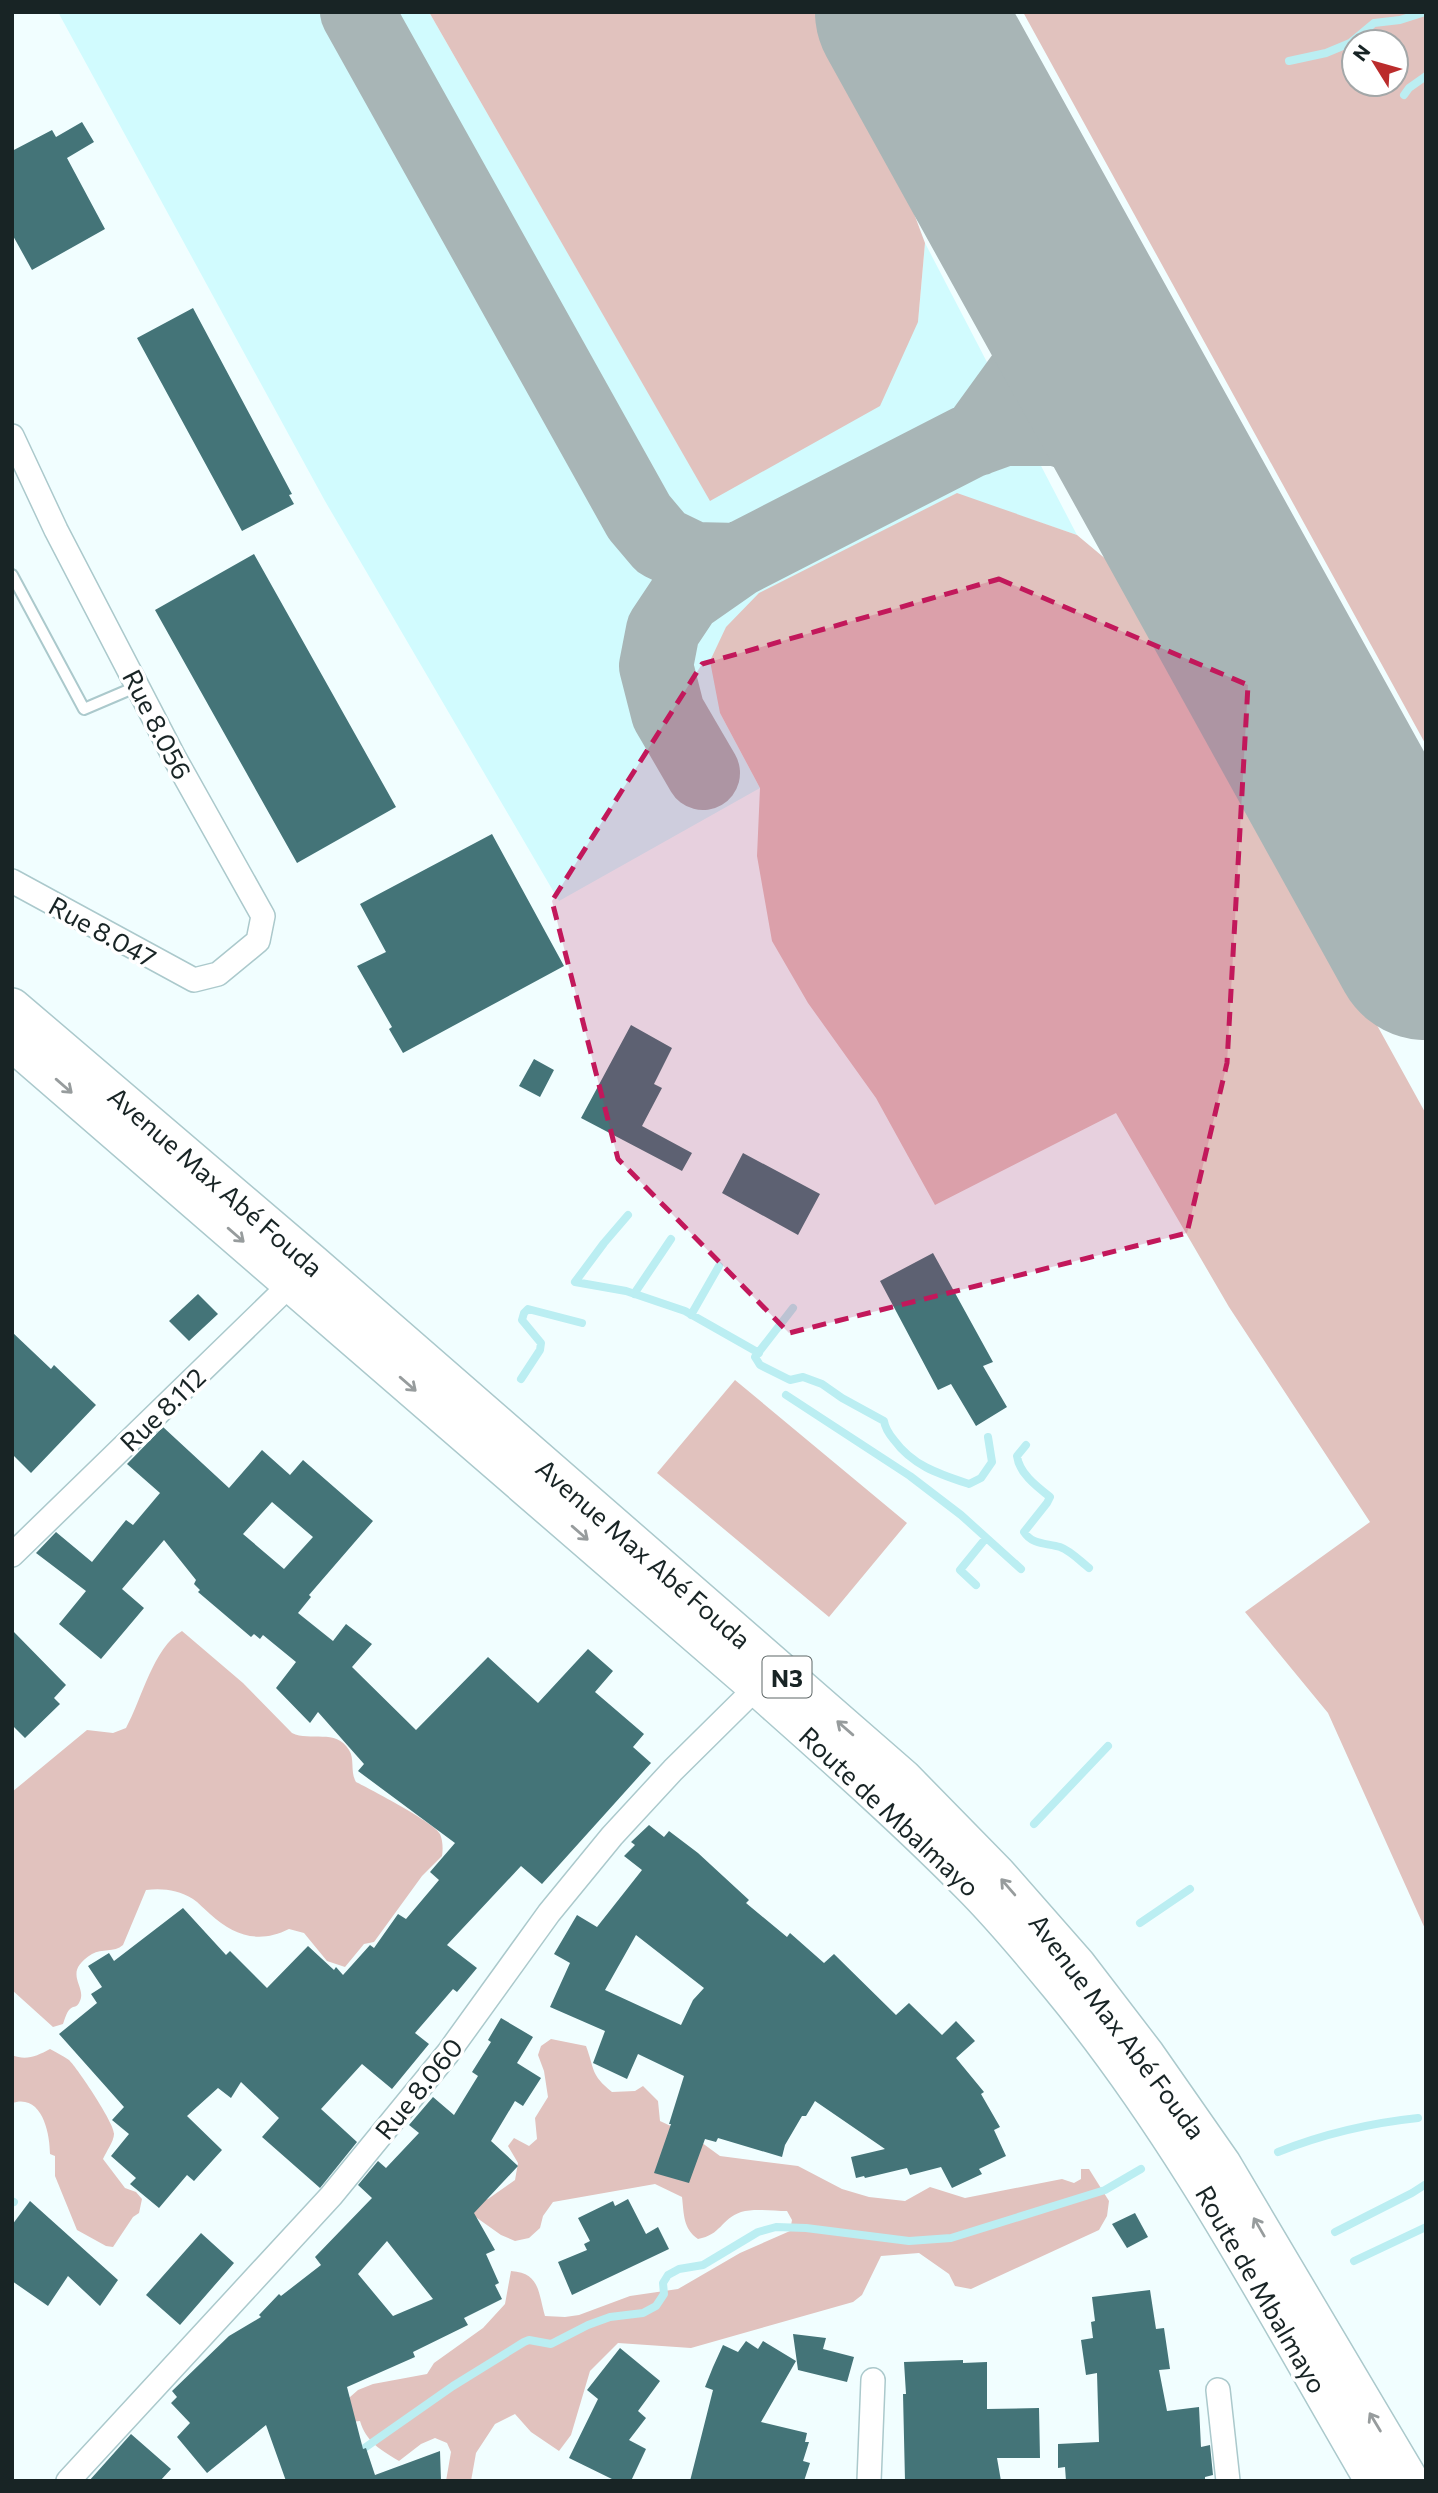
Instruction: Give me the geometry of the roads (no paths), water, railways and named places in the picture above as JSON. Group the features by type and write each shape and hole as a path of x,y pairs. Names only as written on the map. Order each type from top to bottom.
{"highway":[{"name":"Avenue Max Abé Fouda","path":"12,1007 302,1273 903,1778 997,1874 1077,1965 1146,2055 1222,2164 1410,2481"},
{"name":"Route de Mbalmayo","path":"12,1042 302,1273 879,1796 973,1886 1060,1986 1128,2076 1201,2182 1374,2481"}],"street":[{"name":"Rue 8.056","path":"12,436 57,530 174,757 263,916 258,941 218,974 194,980"},
{"name":"Rue 8.047","path":"12,881 194,980"},
{"name":"Rue 8.112","path":"12,1555 302,1273"},
{"name":"Rue 8.060","path":"68,2481 331,2196 448,2053 549,1913 612,1836 673,1770 757,1687"},
{"path":"869,2481 873,2380"},
{"path":"1218,2390 1228,2481"}],"lane":[{"path":"12,575 85,709 139,686"}],"waterway":[{"path":"1289,61 1326,53 1350,43 1374,23 1400,20 1422,13"},
{"path":"1410,87 1426,76"},
{"path":"628,1215 575,1282 626,1291 685,1311 759,1353"},
{"path":"634,1294 671,1239"},
{"path":"691,1315 719,1266"},
{"path":"793,1308 755,1357 760,1365 790,1380 803,1377 822,1384 884,1421 901,1449 918,1463 969,1484 981,1478 992,1462 988,1437"},
{"path":"521,1379 540,1350 541,1343 522,1320 528,1309 582,1323"},
{"path":"786,1395 910,1476 961,1515 1021,1569"},
{"path":"1026,1445 1017,1456 1018,1462 1029,1479 1050,1497 1024,1532 1035,1541 1064,1549 1089,1568"},
{"path":"976,1585 960,1570 986,1538"},
{"path":"1034,1824 1108,1746"},
{"path":"1140,1923 1190,1889"},
{"path":"1278,2152 1347,2130 1418,2118"},
{"path":"363,2449 453,2386 524,2342 529,2340 551,2344 610,2317 643,2313 656,2306 664,2294 663,2283 668,2275 679,2269 703,2265 758,2232 776,2227 806,2228 909,2241 951,2238 1105,2190 1141,2169"},
{"path":"1335,2232 1426,2184"},
{"path":"1354,2261 1426,2227"}]}
